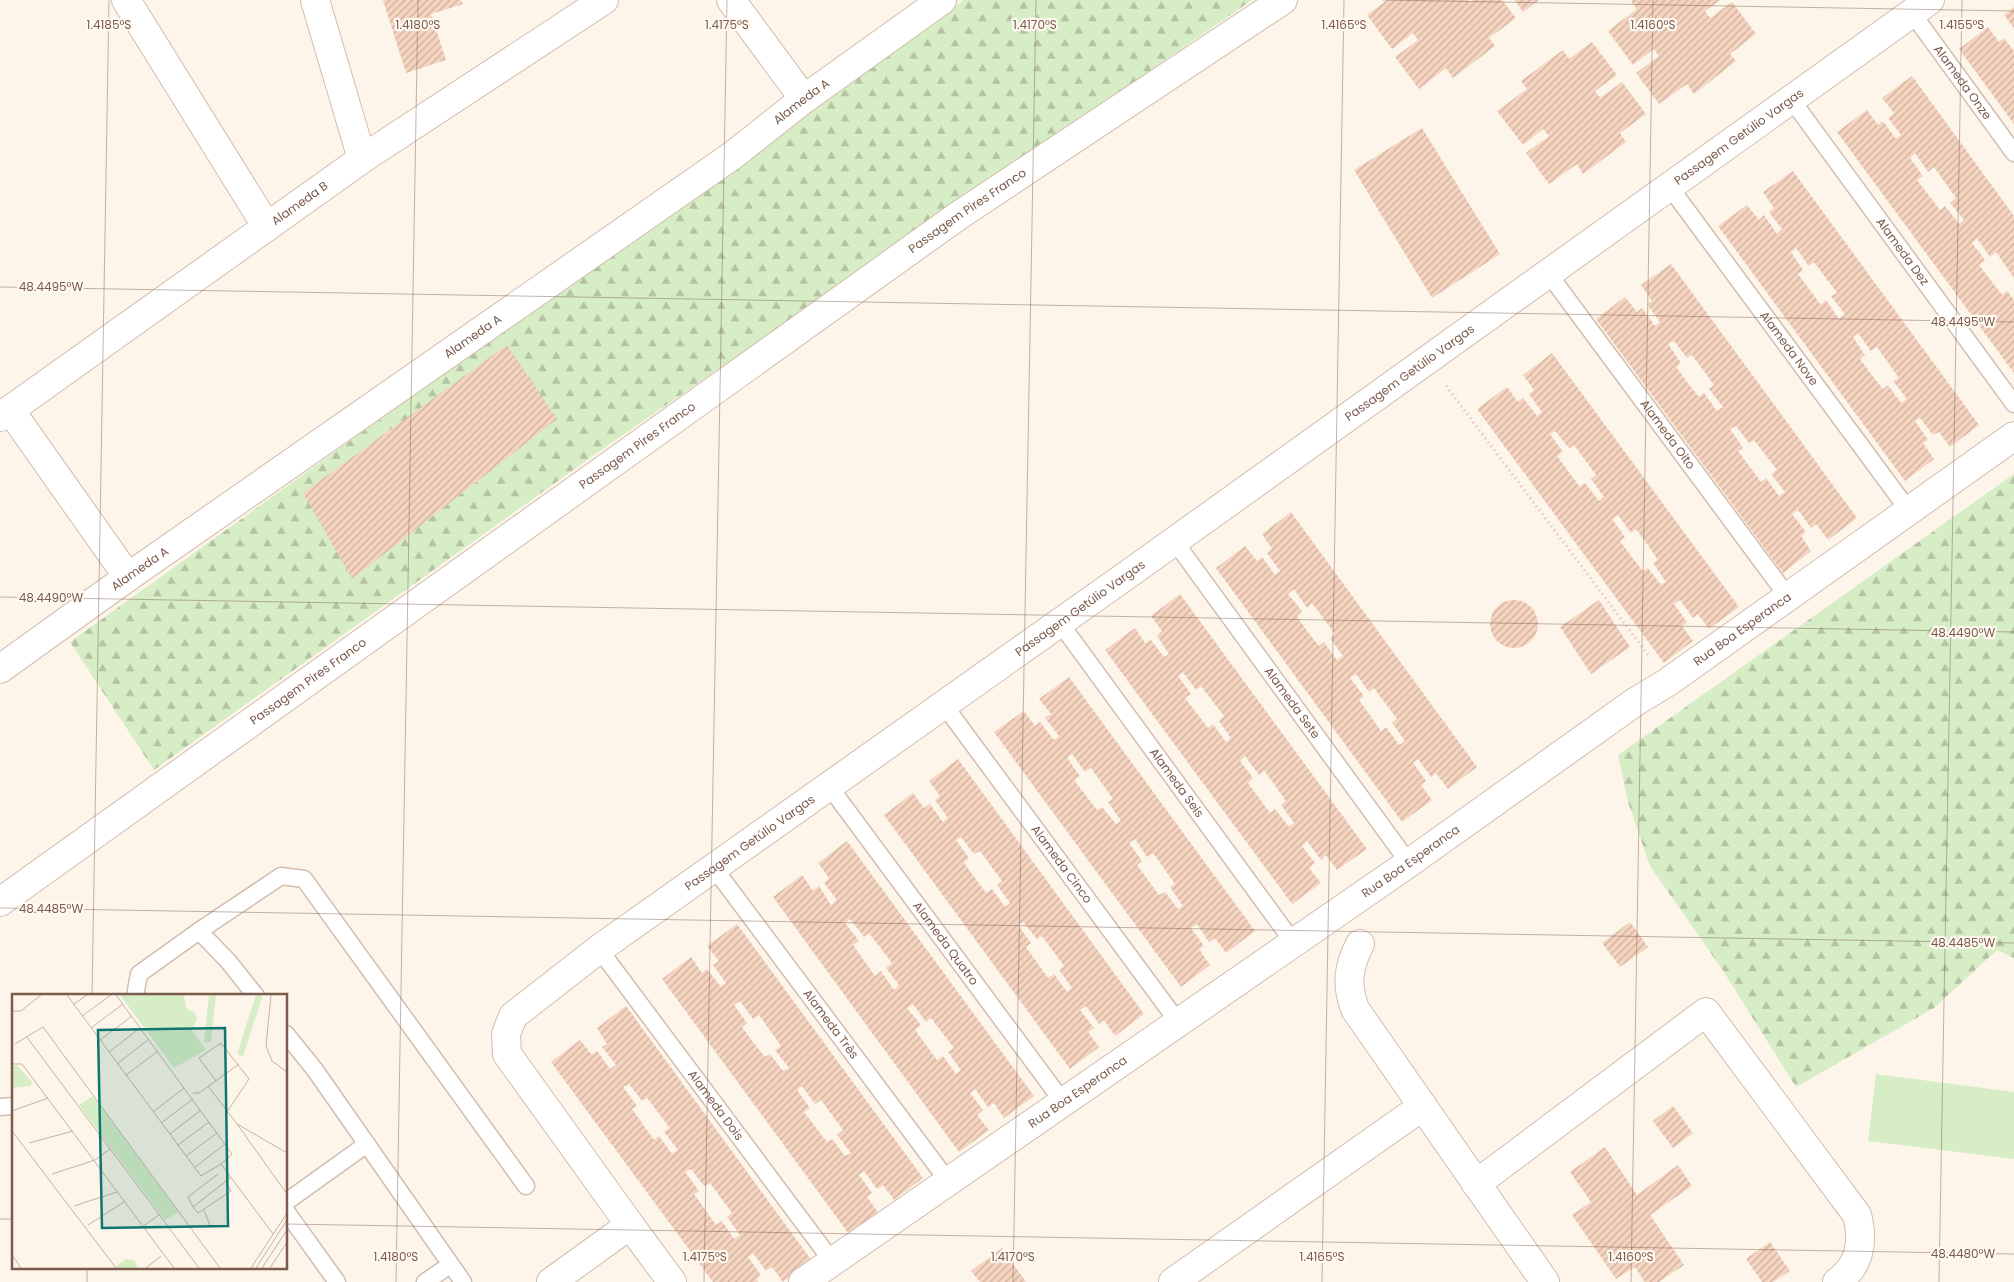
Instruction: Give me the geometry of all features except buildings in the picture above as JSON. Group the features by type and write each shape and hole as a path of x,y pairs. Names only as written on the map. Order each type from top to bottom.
{"street":[{"path":"126,0 267,227"},
{"path":"315,0 362,159"},
{"name":"Alameda B","path":"5,414 362,159 604,0"},
{"path":"731,0 804,99"},
{"name":"Alameda A","path":"0,669 128,577 733,155 804,99 942,0"},
{"name":"Passagem Pires Franco","path":"0,902 958,216 1283,0"},
{"name":"Passagem Getúlio Vargas","path":"630,1225 506,1054 506,1034 513,1016 598,949 1175,542 1426,359 1921,6"},
{"path":"5,414 128,577"},
{"name":"Rua Boa Esperanca","path":"804,1282 1409,863 1635,702 1668,682 2014,436"},
{"path":"1360,944 1352,960 1348,978 1349,994 1355,1009 1545,1282"},
{"path":"1476,1184 1706,1012 1857,1215 1861,1230 1857,1257 1851,1268 1837,1282"},
{"path":"1173,1282 1423,1106"},
{"path":"550,1282 630,1225 672,1282"}],"lane":[{"name":"Alameda Onze","path":"1921,6 2014,153"},
{"name":"Alameda Dez","path":"1791,99 2014,404"},
{"name":"Alameda Nove","path":"1669,186 1909,511"},
{"name":"Alameda Oito","path":"1548,273 1788,597"},
{"name":"Alameda Sete","path":"1175,542 1409,863"},
{"name":"Alameda Seis","path":"1060,623 1293,942"},
{"name":"Alameda Cinco","path":"944,704 1178,1022"},
{"name":"Alameda Quatro","path":"829,786 1063,1102"},
{"name":"Alameda Três","path":"714,868 948,1181"},
{"path":"135,994 139,974 199,931 281,876 304,879 526,1186"},
{"path":"199,931 228,961 254,994"},
{"name":"Alameda Dois","path":"598,949 832,1261"},
{"path":"288,1036 316,1070 463,1282"},
{"path":"288,1201 367,1144"},
{"path":"288,1215 337,1282"},
{"path":"425,1282 450,1264"}],"path":[{"path":"1426,359 1668,682"}],"green space":[{"path":"964,0 1252,0 604,448 154,770 70,642"},
{"path":"2014,474 2014,958 1997,950 1934,1008 1796,1087 1722,969 1650,866 1628,802 1618,755"},
{"path":"1876,1074 2014,1092 2014,1159 1868,1141"}]}
